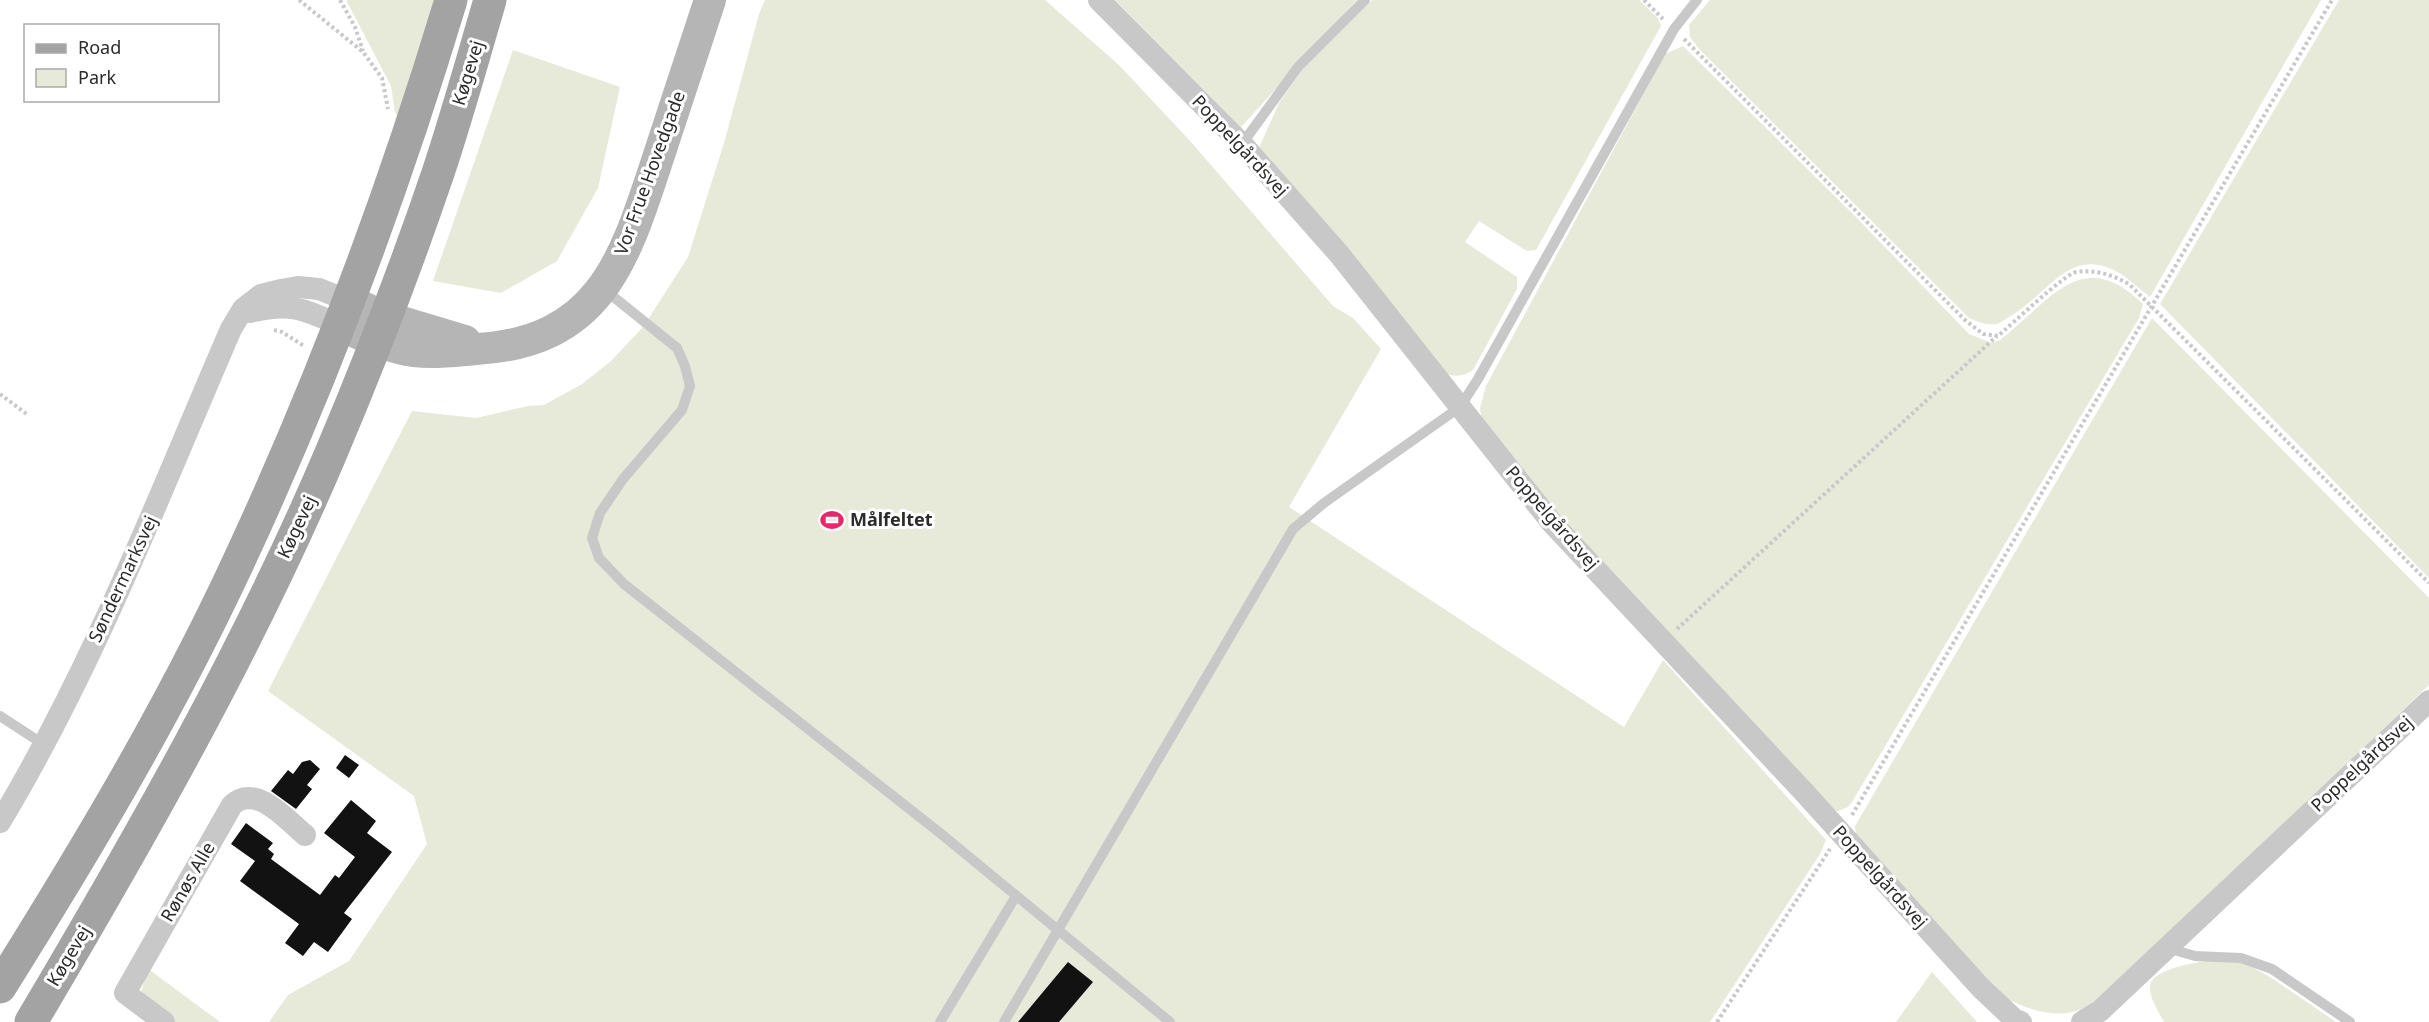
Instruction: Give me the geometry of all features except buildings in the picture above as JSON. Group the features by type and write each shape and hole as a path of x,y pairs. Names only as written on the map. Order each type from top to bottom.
{"main road":[{"name":"Køgevej","path":"0,987 94,836 161,714 227,585 275,480 345,313 414,117 451,0"},
{"name":"Køgevej","path":"31,1022 125,862 194,736 261,606 330,455 381,329 439,171 490,0"}],"street":[{"name":"Vor Frue Hovedgade","path":"345,313 381,329 491,348 517,344 542,336 563,325 584,308 603,288 631,240 710,0"},
{"name":"Poppelgårdsvej","path":"1099,0 1242,144 1339,254 1552,523 1664,641 1981,988 2020,1022"},
{"name":"Søndermarksvej","path":"0,822 69,694 143,537 231,329 247,313 285,306 345,313"},
{"name":"Poppelgårdsvej","path":"2082,1022 2100,1011 2429,701"},
{"name":"Rønøs Alle","path":"164,1022 124,993 232,805 240,798 250,797 268,804 305,835"}],"lane":[{"path":"1242,144 1298,67 1365,0"},
{"path":"1004,1022 1293,529 1324,503 1460,407 1478,379 1674,29 1697,0"},
{"path":"603,288 677,348 690,386 682,410 623,479 600,513 592,537 599,558 624,584 940,833 1170,1022"},
{"path":"0,716 43,744"},
{"path":"940,1022 1016,896"},
{"path":"2167,948 2195,956 2241,958 2272,969 2350,1022"}],"path":[{"path":"299,0 363,52 382,78 390,117"},
{"path":"340,0 356,27 363,52"},
{"path":"1644,0 1965,320 1983,334 1998,336"},
{"path":"1717,1022 1841,833 2332,0"},
{"path":"1664,641 1998,336 2074,272 2097,271 2110,274 2129,284 2429,583"},
{"path":"0,394 28,415"}],"green space":[{"path":"346,0 434,0 400,114 397,115 395,112 391,86"},
{"name":"Målfeltet","path":"765,0 1045,0 1119,65 1191,142 1333,306 1353,318 1381,349 1289,507 1624,727 1663,660 1826,840 1820,854 1710,1022 269,1022 288,995 349,961 427,844 414,796 268,691 412,411 476,418 528,406 544,405 582,384 611,361 643,327 688,257"},
{"path":"1115,0 1357,0 1241,127"},
{"path":"1372,0 1639,0 1658,18 1661,26 1536,250 1527,251 1479,221 1465,242 1517,277 1517,289 1473,370 1462,375 1443,373 1259,148 1279,103 1302,70"},
{"path":"1710,0 2321,0 2150,297 2121,274 2103,266 2088,264 2062,275 2025,306 2002,322 1992,324 1969,318 1700,50 1690,37 1689,25"},
{"path":"2339,0 2429,0 2429,578 2160,304"},
{"path":"1683,46 1854,215 1969,334 1992,343 2000,340 2051,296 2067,285 2084,279 2102,279 2121,287 2143,304 2139,318 1852,802 1848,807 1838,811 1834,810 1529,483 1482,422 1480,408 1486,386 1665,54"},
{"path":"513,50 620,87 598,188 557,261 501,293 433,281"},
{"path":"2152,318 2429,598 2429,685 2107,992 2084,1008 2062,1014 2051,1013 2028,1008 1997,994 1856,834 1855,826"},
{"path":"2221,959 2245,963 2273,979 2336,1022 2164,1022 2151,996 2150,987 2153,980 2159,974 2180,966"},
{"path":"147,968 220,1022 173,1022 140,998"},
{"path":"1932,972 1977,1022 1896,1022"}],"place":[{"name":"Målfeltet","path":"832,520"}]}
